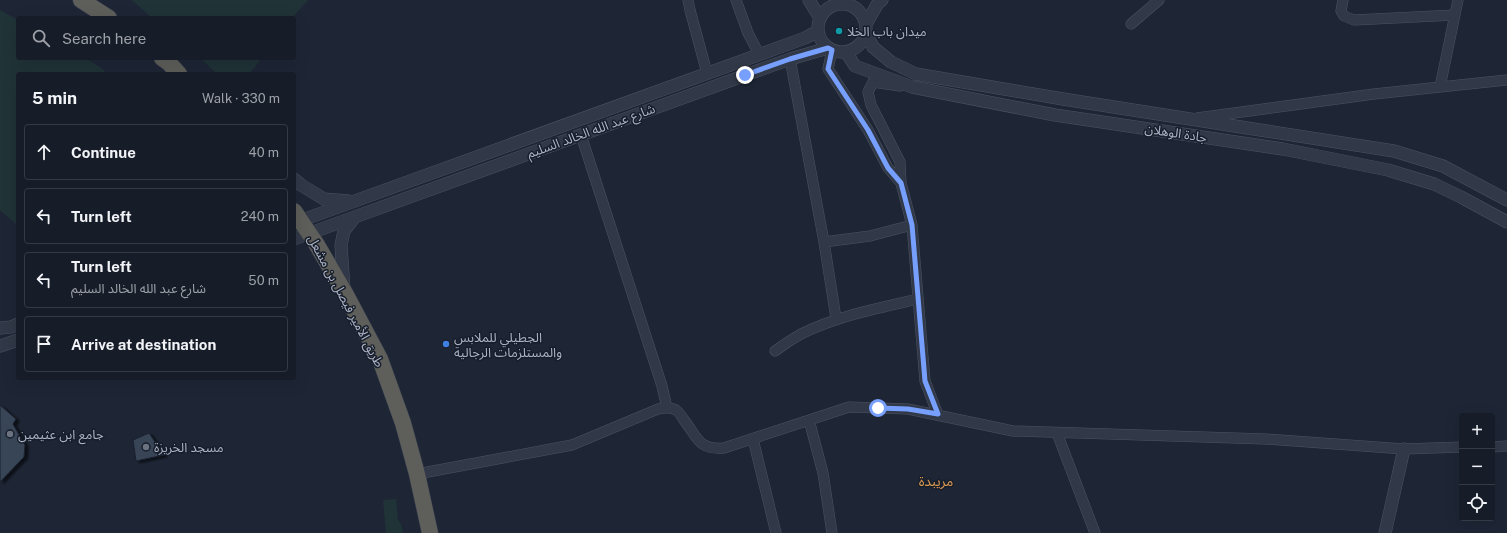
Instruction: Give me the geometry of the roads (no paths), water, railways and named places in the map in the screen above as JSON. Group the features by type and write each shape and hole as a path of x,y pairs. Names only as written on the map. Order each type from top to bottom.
{"highway":[{"path":"81,0 106,16"},
{"name":"طريق الأمير فيصل بن مشعل","path":"300,222 344,293 380,359 403,423 418,474 430,533"}],"street":[{"path":"688,0 707,73"},
{"path":"736,0 748,34 759,54"},
{"path":"809,0 820,18"},
{"path":"866,28 864,17 860,11 844,2 828,8 820,18 818,31 823,44 830,49 846,52 855,49 859,46 878,3 882,0"},
{"path":"1131,24 1159,0"},
{"path":"1343,0 1341,11 1344,16 1354,20 1455,15"},
{"path":"1440,87 1458,0"},
{"name":"جادة الوهلان","path":"866,28 873,47 891,62 916,74 1063,99 1394,151 1443,166 1507,200"},
{"name":"شارع عبد الله الخالد السليم","path":"296,233 300,222 805,38 818,31"},
{"path":"830,49 828,69 868,130 888,168 901,183"},
{"name":"شارع عبد الله الخالد السليم","path":"300,222 356,217 790,59 830,49"},
{"name":"جادة الوهلان","path":"846,52 855,66 912,87 1055,115 1283,149 1388,170 1434,184 1507,222"},
{"path":"790,59 824,242 836,318"},
{"path":"170,65 179,72"},
{"path":"1191,119 1374,94 1507,80"},
{"path":"912,87 873,82 868,92 871,105 900,162 901,183 912,225 925,381 938,414"},
{"path":"581,135 668,408"},
{"name":"شارع عبد الله الخالد السليم","path":"296,181 300,185 324,199 352,202"},
{"path":"344,293 341,245 344,231 356,217"},
{"path":"824,242 870,236 912,225"},
{"path":"775,351 799,335 836,318 918,299"},
{"path":"0,346 16,341"},
{"path":"418,474 572,446 658,408 676,410 684,418 700,444 712,449 724,448 753,439 849,406 908,409 938,414 1013,431 1265,439 1404,449 1459,447"},
{"path":"809,420 823,473 832,533"},
{"path":"1057,433 1095,533"},
{"path":"753,439 776,533"},
{"path":"1495,446 1507,446"},
{"path":"1385,533 1404,449"}],"place":[{"name":"ميدان باب الخلا","path":"839,31"},
{"name":"الجطيلي للملابس والمستلزمات الرجالية","path":"446,344"},
{"name":"جامع ابن عثيمين","path":"10,434"},
{"name":"مسجد الخريزة","path":"146,447"}],"district":[{"name":"مريبدة","path":"936,481"}]}
